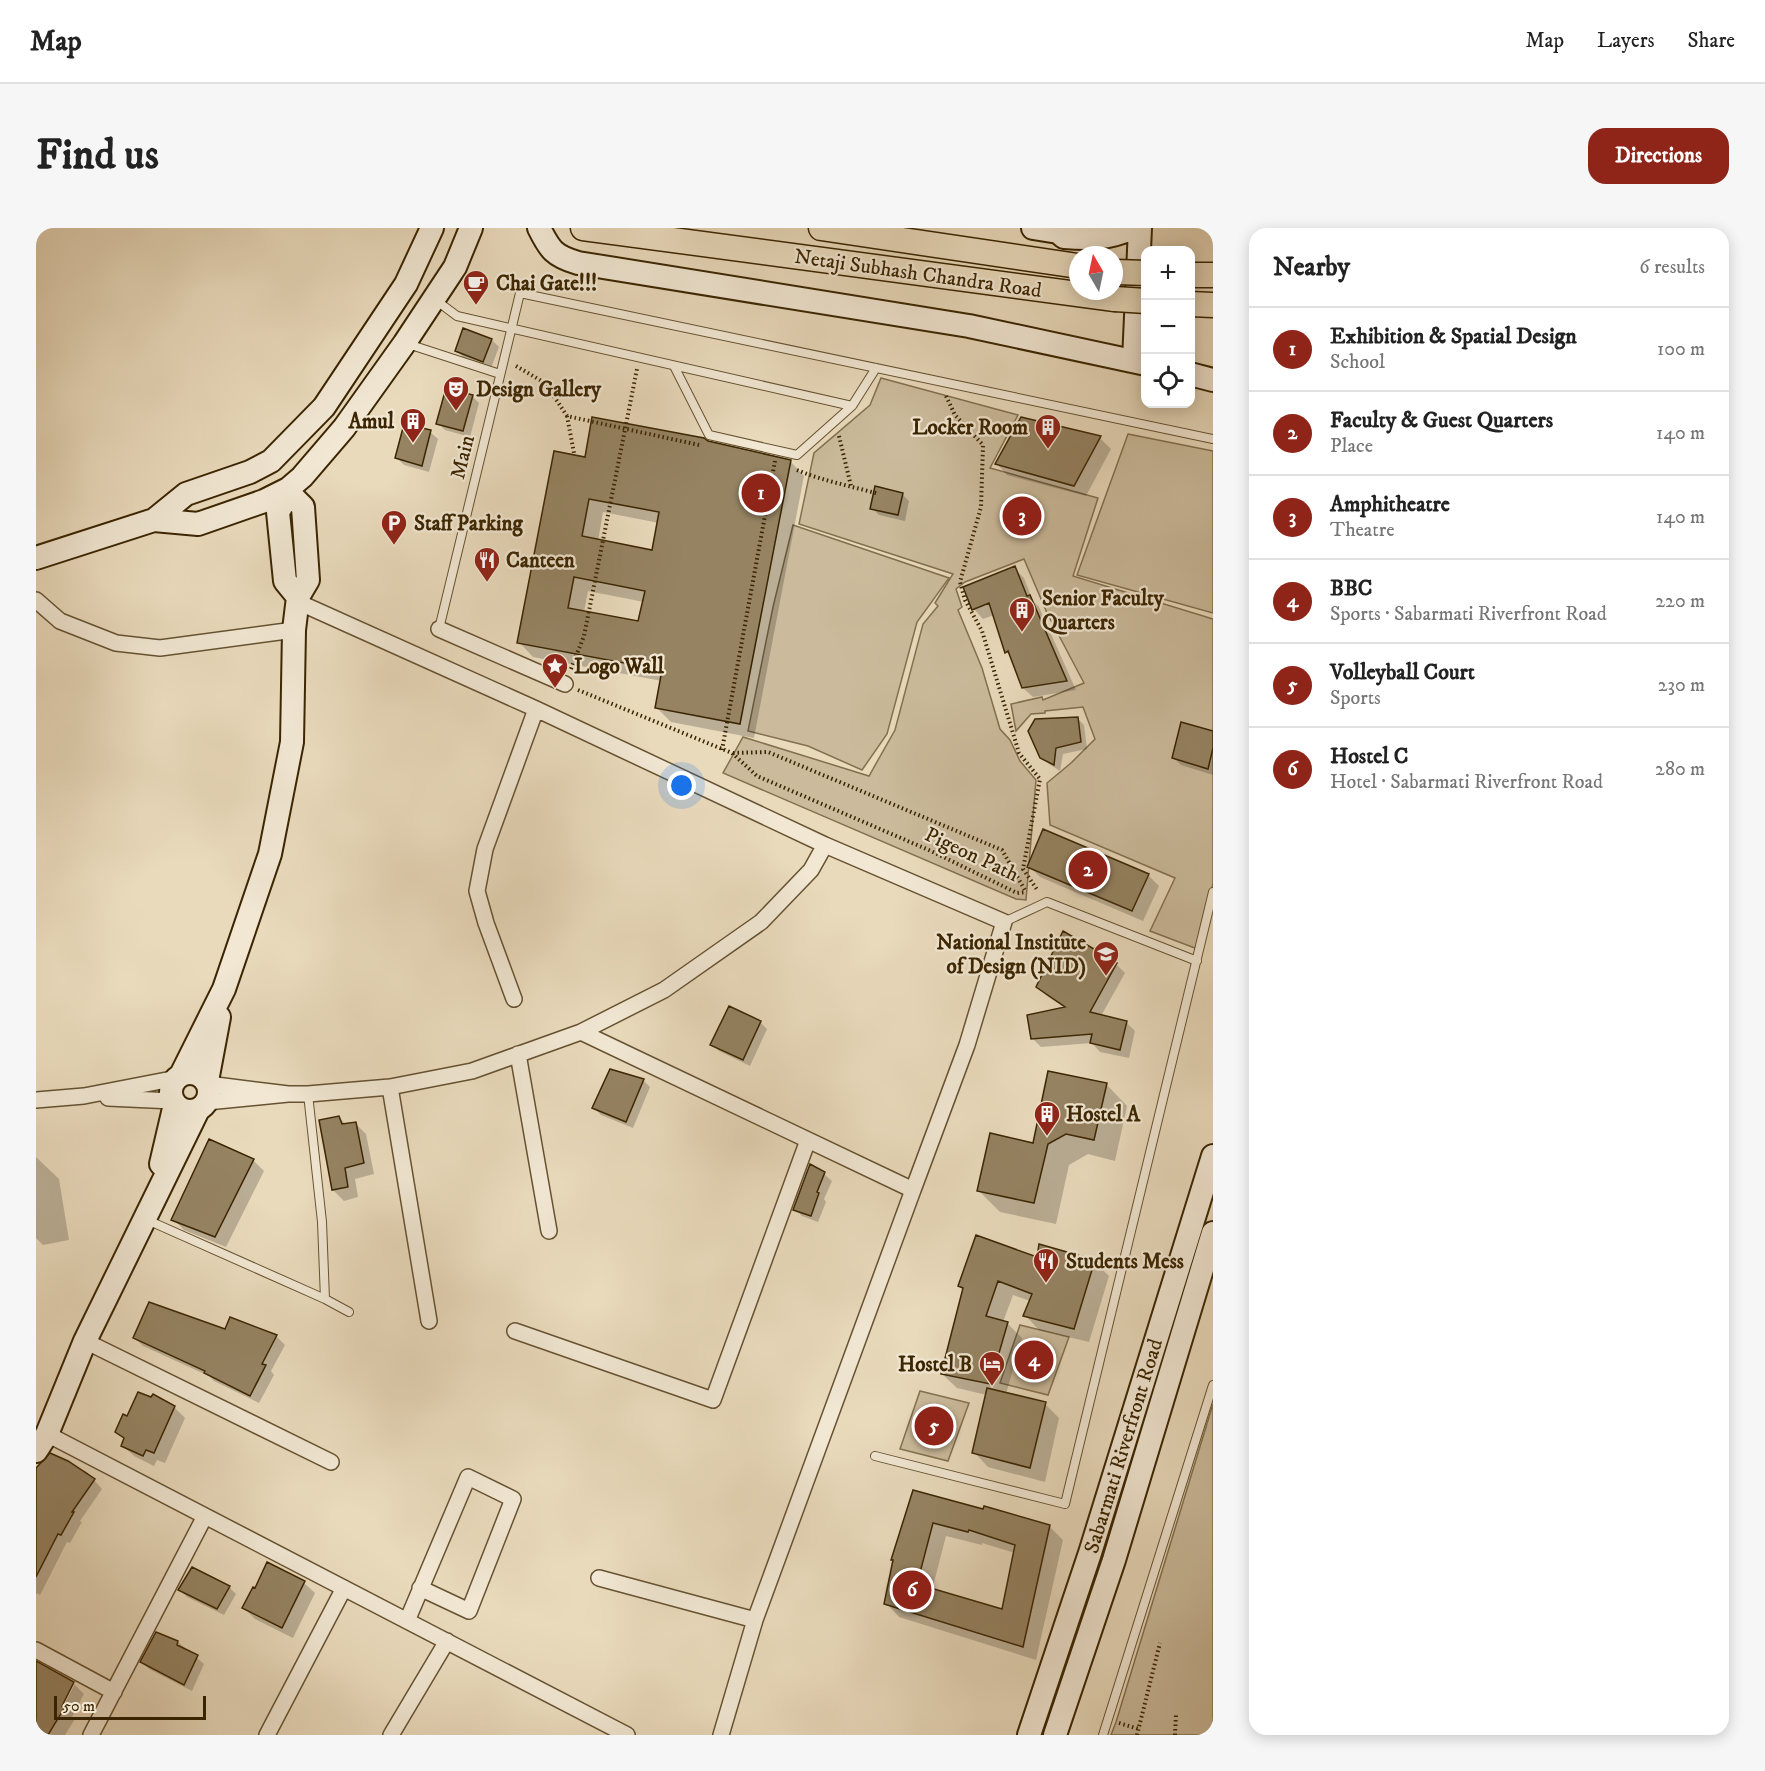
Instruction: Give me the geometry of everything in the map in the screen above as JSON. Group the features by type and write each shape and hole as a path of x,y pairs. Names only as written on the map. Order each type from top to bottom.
{"main road":[{"name":"Netaji Subhash Chandra Road","path":"583,228 1141,301"},
{"name":"Netaji Subhash Chandra Road","path":"820,228 1069,265"},
{"path":"1123,271 1141,273"},
{"path":"1195,275 1213,276"},
{"path":"1195,304 1213,305"}],"street":[{"path":"36,558 154,520 186,494 250,472 272,461 324,407 405,284 432,228"},
{"path":"471,228 455,267 404,344 344,428 289,491 278,512 285,580 298,599 825,845 1004,922 967,1045 755,1620 721,1735"},
{"path":"539,228 548,248 555,255 578,263 969,326 1140,362 1137,329 1140,228"},
{"path":"1033,228 1061,230 1064,237 1090,239 1118,235 1132,228"},
{"path":"1195,375 1213,380"},
{"path":"272,461 289,491"},
{"path":"154,520 198,524 289,491"},
{"path":"148,1209 174,1103 171,1089 224,989 270,854 292,742 294,630 298,599"},
{"path":"36,600 60,621 116,643 160,648 294,630"},
{"path":"439,629 565,684"},
{"path":"514,999 486,923 477,891 485,849 536,709"},
{"path":"84,1096 174,1103 186,1110 205,1094 308,1094 390,1087 472,1071 581,1032 664,990 760,922 811,870 825,845"},
{"path":"224,989 205,1094 85,1341 41,1442 205,1516 627,1735"},
{"path":"581,1032 913,1190"},
{"path":"518,1054 549,1231"},
{"path":"36,1100 84,1096 192,1072 198,1074 205,1094"},
{"path":"390,1087 429,1321"},
{"path":"515,1331 713,1400 808,1140"},
{"name":"Sabarmati Riverfront Road","path":"1029,1735 1093,1542 1213,1156"},
{"name":"Sabarmati Riverfront Road","path":"1055,1735 1114,1560 1213,1233"},
{"path":"85,1341 331,1462"},
{"path":"406,1621 420,1588 468,1477 513,1499 469,1611 420,1588"},
{"path":"91,1735 205,1516"},
{"path":"599,1578 755,1620"},
{"path":"267,1735 344,1588"},
{"path":"391,1735 447,1641"},
{"path":"36,1650 114,1692"}],"lane":[{"name":"Main","path":"439,629 520,293 876,368"},
{"path":"434,299 457,316 852,406"},
{"path":"404,344 500,374"},
{"path":"674,366 709,435 797,455 852,406 876,368 1213,439"},
{"path":"875,1456 1065,1504 1213,892"},
{"path":"1004,922 1047,902 1197,960"},
{"path":"308,1094 322,1222 326,1299"},
{"path":"148,1209 349,1312"},
{"path":"1103,1735 1213,1385"}],"path":[{"path":"565,684 584,636 639,359"},
{"path":"504,360 545,382 567,416 574,453"},
{"path":"940,381 955,415 983,445 981,507 960,582 965,600 982,631 1019,753 1040,779 1023,869 1038,890 1040,899"},
{"path":"567,416 705,446"},
{"path":"835,421 851,486"},
{"path":"764,458 784,464"},
{"path":"722,750 775,461"},
{"path":"793,468 821,480 879,494"},
{"name":"Pigeon Path","path":"565,684 722,750 732,753 768,752 1002,850 1026,892 1017,893 931,850 757,776 732,753"},
{"path":"1137,1735 1160,1642"},
{"path":"1175,1735 1176,1714"},
{"path":"1116,1722 1139,1729"}],"shaded area":[{"path":"881,378 1018,415 990,468 1098,498 1073,576 1213,619 1213,883 1200,950 1150,931 1175,878 1050,825 1047,783 1095,739 1083,707 1031,714 1016,731 1011,704 1042,697 1043,700 1084,683 1047,613 1024,559 965,582 956,589 962,607 958,610 982,668 1000,729 1010,740 1020,761 1036,780 1026,900 1016,899 723,773 743,737 869,776 895,730 923,624 938,606 935,603 953,574 799,524 814,453 870,405"},
{"path":"1128,434 1213,451 1213,613 1077,575"},
{"path":"793,525 949,578 917,622 887,734 862,770 808,746 748,731 773,607"},
{"path":"1020,1325 1069,1337 1048,1395 1000,1383"},
{"path":"920,1391 969,1403 948,1461 900,1449"},
{"path":"1213,1404 1213,1735 1111,1735 1116,1722"}],"building":[{"path":"463,328 492,339 483,362 455,351"},
{"name":"Design Gallery","path":"446,388 473,395 463,431 436,424"},
{"path":"592,417 704,438 708,441 791,460 740,724 655,708 662,670 517,643 554,451 585,457","holes":["589,499 659,512 652,550 582,536","574,577 645,591 638,621 568,608"]},
{"name":"Locker Room","path":"1021,417 1101,436 1074,486 995,464"},
{"name":"Amul","path":"404,424 431,430 422,466 395,458"},
{"path":"875,486 903,493 898,515 870,509"},
{"name":"Senior Faculty Quarters","path":"1015,566 1067,681 1022,688 1008,651 1005,653 989,603 972,610 963,587"},
{"path":"1078,717 1081,742 1056,748 1054,765 1040,758 1028,731 1035,719"},
{"path":"1181,722 1213,731 1213,748 1208,769 1172,758"},
{"path":"1043,829 1149,874 1132,911 1027,867"},
{"path":"1063,931 1094,949 1096,947 1117,963 1090,1012 1127,1021 1120,1050 1090,1043 1092,1034 1031,1039 1027,1015 1065,1007 1036,987"},
{"path":"729,1006 761,1021 743,1060 710,1045"},
{"path":"610,1069 644,1079 626,1122 592,1108"},
{"name":"Hostel A","path":"1048,1071 1107,1083 1094,1140 1066,1134 1048,1144 1034,1203 977,1191 990,1133 1033,1143"},
{"path":"339,1116 342,1124 356,1122 364,1163 345,1168 348,1187 332,1190 319,1120"},
{"path":"209,1139 254,1159 215,1237 171,1220"},
{"path":"810,1164 825,1172 811,1216 793,1210"},
{"name":"Students Mess","path":"976,1235 1037,1257 1039,1244 1095,1260 1074,1329 1023,1316 1032,1294 998,1281 986,1316 1008,1322 990,1384 941,1374 963,1288 958,1286"},
{"path":"149,1302 225,1329 230,1317 277,1335 262,1364 266,1365 250,1396 204,1373 205,1371 133,1338"},
{"path":"987,1388 1046,1402 1030,1468 972,1453"},
{"path":"138,1392 151,1397 153,1394 175,1406 154,1453 146,1450 143,1456 121,1446 124,1438 115,1432 123,1414 127,1416"},
{"path":"50,1453 68,1461 95,1479 72,1512 74,1512 61,1535 58,1534 36,1577 36,1468"},
{"path":"913,1490 983,1509 984,1506 1050,1525 1023,1647 884,1604 893,1560 891,1560","holes":["933,1523 968,1532 969,1530 1015,1545 1002,1609 917,1584"]},
{"path":"267,1562 305,1581 282,1628 242,1608 253,1587 255,1588"},
{"path":"192,1567 230,1586 217,1609 178,1590"},
{"path":"156,1632 178,1641 177,1645 198,1655 184,1685 140,1662"},
{"path":"36,1661 74,1682 62,1706 65,1707 48,1735 36,1735"}],"place":[{"name":"Chai Gate!!!","path":"476,306"},
{"name":"Design Gallery","path":"456,412"},
{"name":"Amul","path":"413,444"},
{"name":"Locker Room","path":"1048,450"},
{"name":"Exhibition & Spatial Design","path":"761,493"},
{"name":"Amphitheatre","path":"1022,516"},
{"name":"Staff Parking","path":"394,546"},
{"name":"Canteen","path":"487,583"},
{"name":"Senior Faculty Quarters","path":"1022,633"},
{"name":"Logo Wall","path":"555,689"},
{"name":"Faculty & Guest Quarters","path":"1088,870"},
{"name":"National Institute of Design (NID)","path":"1106,977"},
{"name":"Hostel A","path":"1047,1137"},
{"name":"Students Mess","path":"1046,1284"},
{"name":"BBC","path":"1034,1360"},
{"name":"Hostel B","path":"992,1387"},
{"name":"Volleyball Court","path":"934,1426"},
{"name":"Hostel C","path":"912,1590"}]}
